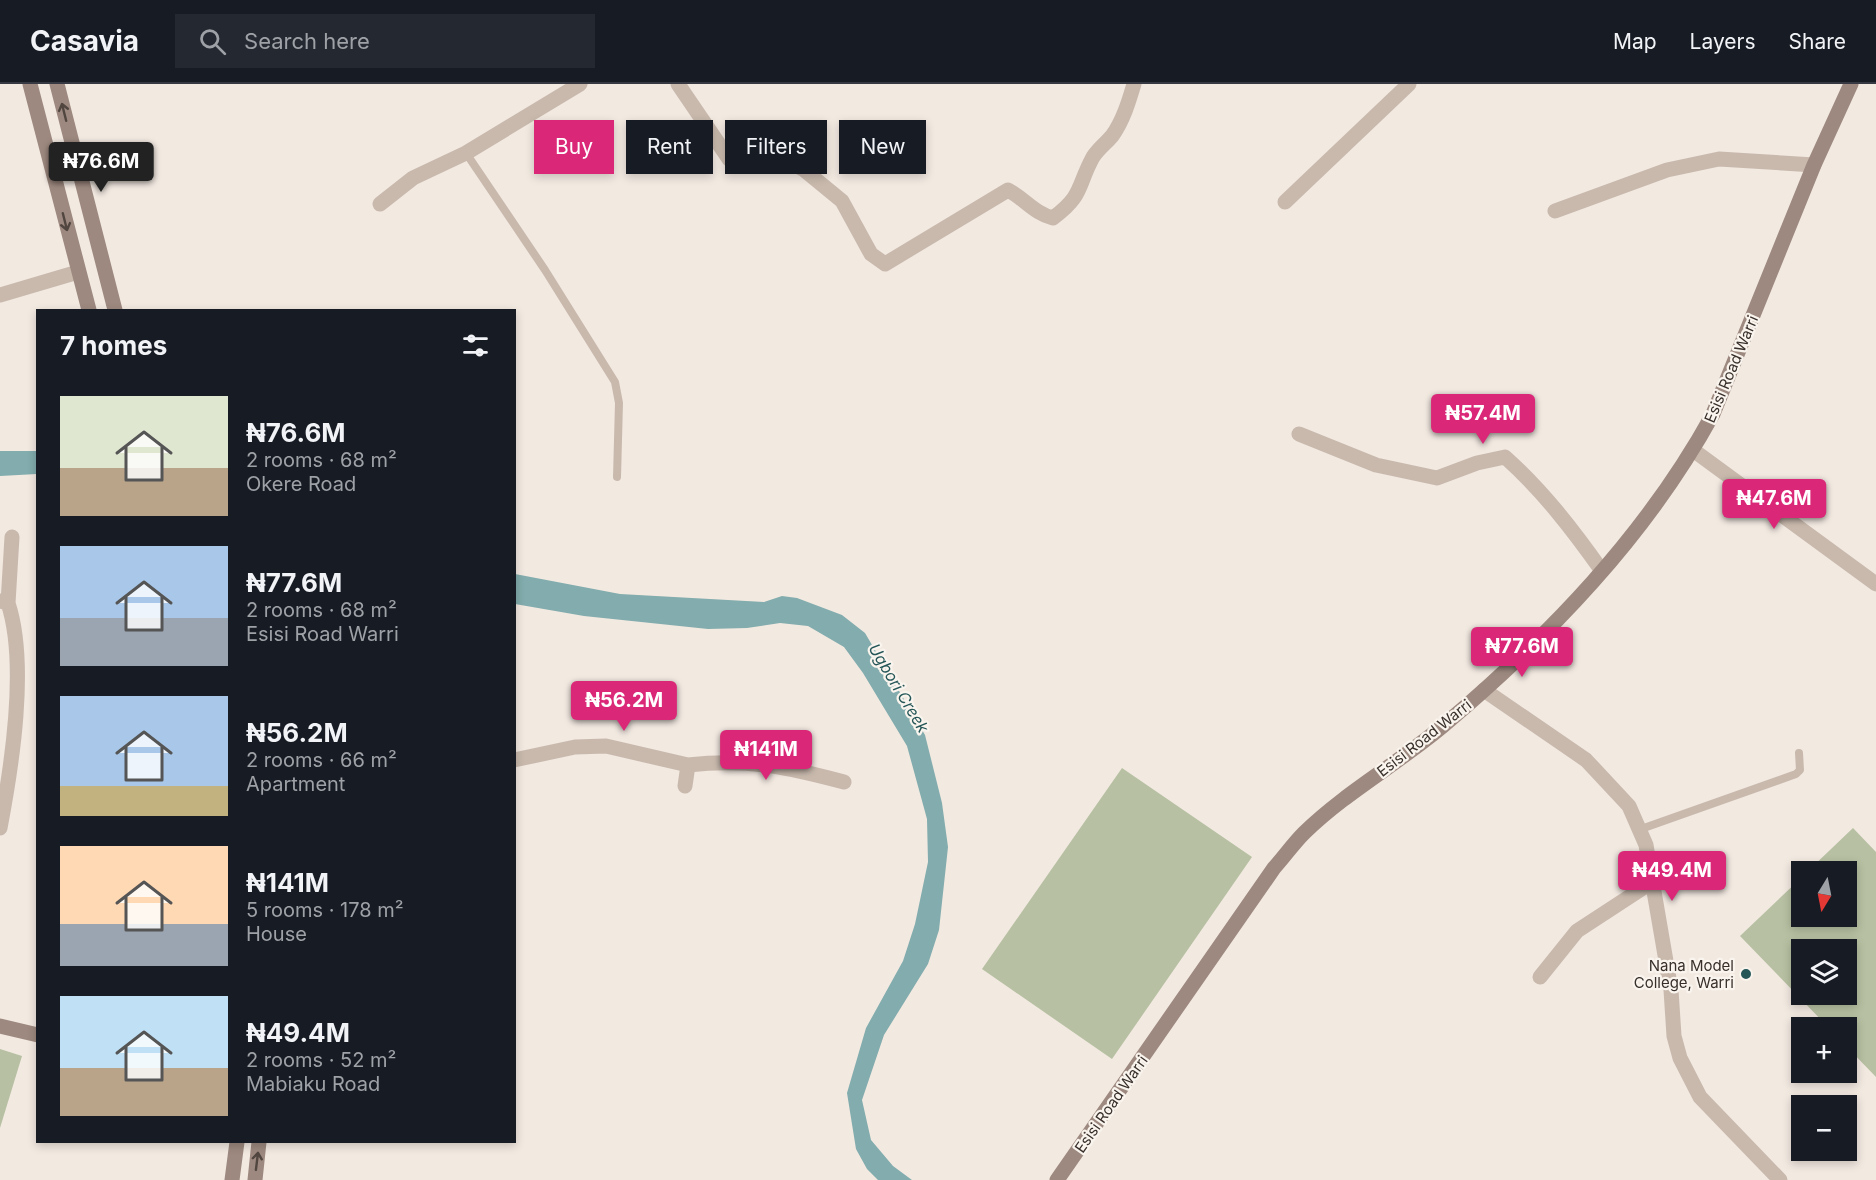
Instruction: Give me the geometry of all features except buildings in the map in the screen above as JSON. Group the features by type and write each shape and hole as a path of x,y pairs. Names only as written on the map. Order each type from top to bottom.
{"street":[{"path":"30,84 89,309"},
{"path":"57,84 116,309"},
{"path":"380,204 413,178 466,153 580,84"},
{"path":"678,84 729,159 739,163 763,154 776,155 803,169 842,201 871,254 885,264 1008,190 1027,200 1038,214 1053,218 1067,208 1079,192 1094,156 1113,135 1134,84"},
{"path":"1285,202 1409,84"},
{"name":"Esisi Road Warri","path":"1057,1180 1274,868 1296,843 1338,805 1442,727 1484,690 1553,625 1653,511 1693,450 1730,375 1814,165 1851,84"},
{"path":"1555,211 1667,170 1719,159 1814,165"},
{"path":"0,295 78,272"},
{"path":"1299,434 1376,465 1437,478 1477,463 1505,457 1539,489 1573,530 1602,571"},
{"path":"1693,450 1876,584"},
{"path":"1,818 18,687 16,626 4,602 12,537"},
{"path":"1484,690 1586,760 1618,792 1641,829 1671,990 1674,1035 1680,1058 1700,1097 1780,1180"},
{"path":"516,760 575,747 606,746 688,765 726,760 785,767 844,782"},
{"path":"685,786 688,765"},
{"path":"1540,977 1577,931 1652,882"},
{"path":"0,1026 36,1035"},
{"path":"232,1180 237,1143"},
{"path":"255,1180 259,1143"}],"lane":[{"path":"466,153 545,270 615,382 620,403 617,477"},
{"path":"1641,829 1796,774 1800,770 1799,753"}],"green space":[{"path":"1122,768 1252,857 1112,1059 982,969"},
{"path":"1853,828 1876,852 1876,1077 1857,1057 1857,1017 1818,1017 1807,1005 1857,1005 1857,939 1791,939 1791,989 1740,936 1791,888 1791,927 1857,927 1857,861 1818,861"},
{"path":"0,1049 22,1056 0,1128"}],"water":[{"path":"0,451 36,451 36,474 0,476"},
{"path":"516,574 620,594 764,602 782,596 797,598 842,615 865,633 925,735 942,803 948,847 939,930 928,964 884,1035 862,1100 871,1140 893,1166 912,1180 878,1180 867,1169 856,1149 847,1093 866,1028 903,961 915,924 928,862 927,819 907,746 863,673 844,647 808,626 780,623 747,628 708,629 584,616 516,604"}],"place":[{"name":"Nana Model College, Warri","path":"1746,974"}],"water label":[{"name":"Ugbori Creek","path":"899,688"}]}
